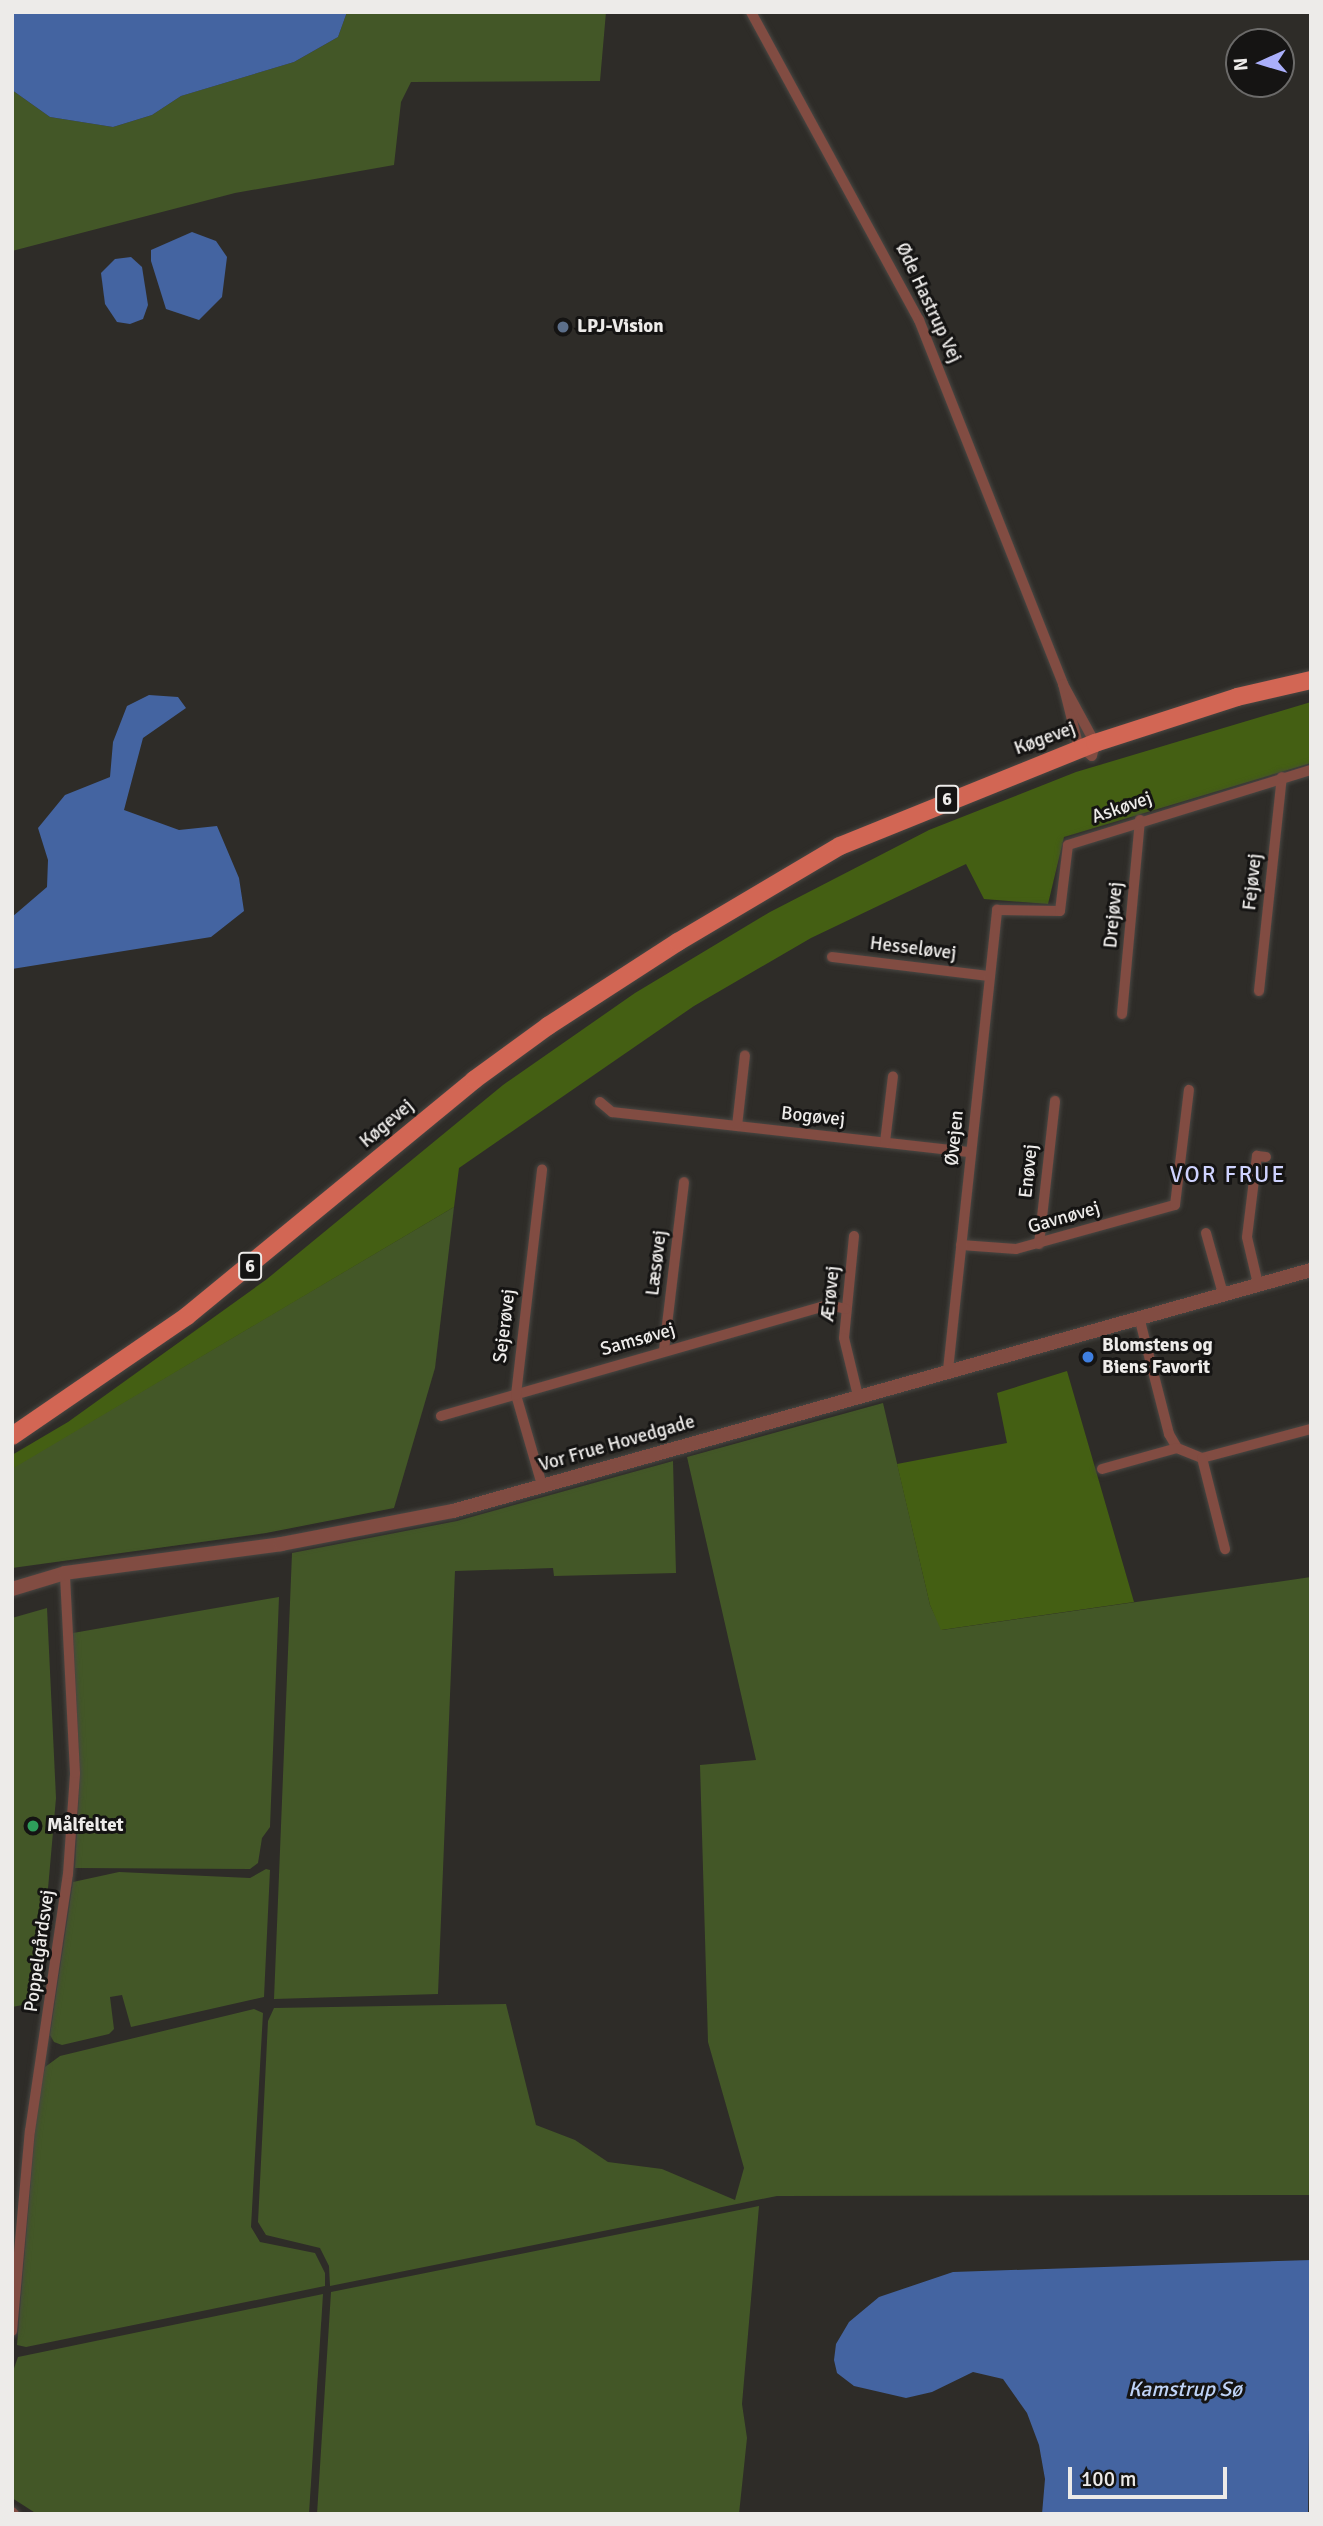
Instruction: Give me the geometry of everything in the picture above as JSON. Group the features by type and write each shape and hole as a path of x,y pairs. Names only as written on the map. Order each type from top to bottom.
{"main road":[{"name":"Køgevej","path":"12,1436 187,1316 453,1097 548,1027 689,935 806,870 1089,749 1237,696 1311,681"},
{"name":"Køgevej","path":"1089,749 1311,686"}],"street":[{"name":"Øde Hastrup Vej","path":"751,12 919,320 1089,749"},
{"name":"Askøvej","path":"998,910 1060,911 1068,845 1140,820 1311,770"},
{"name":"Fejøvej","path":"1259,992 1282,777"},
{"name":"Drejøvej","path":"1122,1014 1140,820"},
{"name":"Øvejen","path":"947,1370 998,910"},
{"name":"Hesseløvej","path":"832,957 990,976"},
{"path":"737,1126 745,1055"},
{"path":"885,1142 893,1076"},
{"name":"Gavnøvej","path":"961,1245 999,1250 1039,1244 1175,1205 1189,1090"},
{"name":"Enøvej","path":"1039,1244 1055,1101"},
{"name":"Bogøvej","path":"600,1102 612,1112 971,1152"},
{"path":"1258,1284 1247,1237 1257,1156 1266,1157"},
{"name":"Sejerøvej","path":"541,1485 516,1395 542,1169"},
{"name":"Læsøvej","path":"664,1350 684,1182"},
{"path":"1206,1233 1223,1294"},
{"name":"Ærøvej","path":"854,1236 844,1338 858,1396"},
{"name":"Vor Frue Hovedgade","path":"12,1589 65,1573 378,1527 541,1485 1311,1270"},
{"name":"Samsøvej","path":"441,1416 664,1350 829,1305 846,1309"},
{"path":"1139,1317 1177,1448"},
{"path":"1102,1469 1177,1448 1202,1458 1311,1429"},
{"path":"1202,1458 1225,1549"},
{"name":"Poppelgårdsvej","path":"12,2331 30,2131 69,1863 75,1773 65,1573"}],"green space":[{"path":"347,12 606,12 600,81 411,82 401,102 394,165 235,193 12,251 12,90 50,117 113,127 152,115 181,96 294,62 338,37"},
{"path":"1311,702 1311,763 1064,837 1048,904 984,899 966,864 811,938 694,1006 459,1168 454,1207 12,1469 12,1455 68,1422 267,1279 503,1085 635,993 770,912 929,830 1076,772"},
{"path":"454,1207 435,1368 394,1508 266,1533 12,1568 12,1468"},
{"path":"1067,1371 1134,1602 941,1630 930,1605 897,1464 1007,1443 997,1393"},
{"path":"883,1403 930,1605 942,1630 1311,1577 1311,2195 777,2196 330,2286 329,2266 320,2248 266,2235 258,2222 268,2021 274,2008 506,2004 536,2125 575,2140 608,2162 662,2169 735,2200 744,2168 708,2042 700,1765 756,1760 687,1457"},
{"path":"673,1461 676,1573 554,1576 553,1568 455,1571 438,1994 274,1999 292,1553 457,1521"},
{"path":"279,1597 270,1827 262,1838 258,1863 250,1869 75,1868 80,1773 73,1633"},
{"name":"Målfeltet","path":"47,1608 56,1798 38,2002 12,2007 12,1618"},
{"path":"266,1869 270,1870 264,1997 131,2027 122,1995 110,1997 114,2029 109,2034 62,2045 54,2042 50,2035 73,1882 119,1872 250,1878"},
{"path":"254,2009 263,2013 251,2227 260,2242 315,2253 325,2273 325,2286 26,2347 17,2345 37,2107 45,2067 60,2056"},
{"path":"759,2206 742,2404 747,2438 739,2514 317,2514 331,2292"},
{"path":"323,2294 309,2514 37,2514 12,2498 12,2374 18,2357"}],"water":[{"path":"12,12 347,12 338,37 294,62 181,96 152,115 113,127 50,117 12,90"},
{"path":"192,232 216,241 227,257 222,297 199,320 166,309 151,261 151,250"},
{"path":"131,257 142,267 148,305 143,319 130,324 117,322 105,304 101,273 115,259"},
{"path":"149,695 178,697 186,708 143,738 124,810 179,830 217,826 239,878 244,911 211,937 12,969 12,917 47,887 48,860 38,828 65,795 110,777 113,742 127,706"},
{"name":"Kamstrup Sø","path":"1311,2260 1308,2514 1042,2514 1045,2479 1039,2445 1027,2413 1003,2379 973,2372 932,2392 906,2398 854,2386 837,2373 834,2360 836,2344 849,2322 879,2297 953,2272"}],"place":[{"name":"LPJ-Vision","path":"563,327"},
{"name":"Blomstens og Biens Favorit","path":"1088,1357"},
{"name":"Målfeltet","path":"33,1826"}],"district":[{"name":"VOR FRUE","path":"1228,1175"}]}
